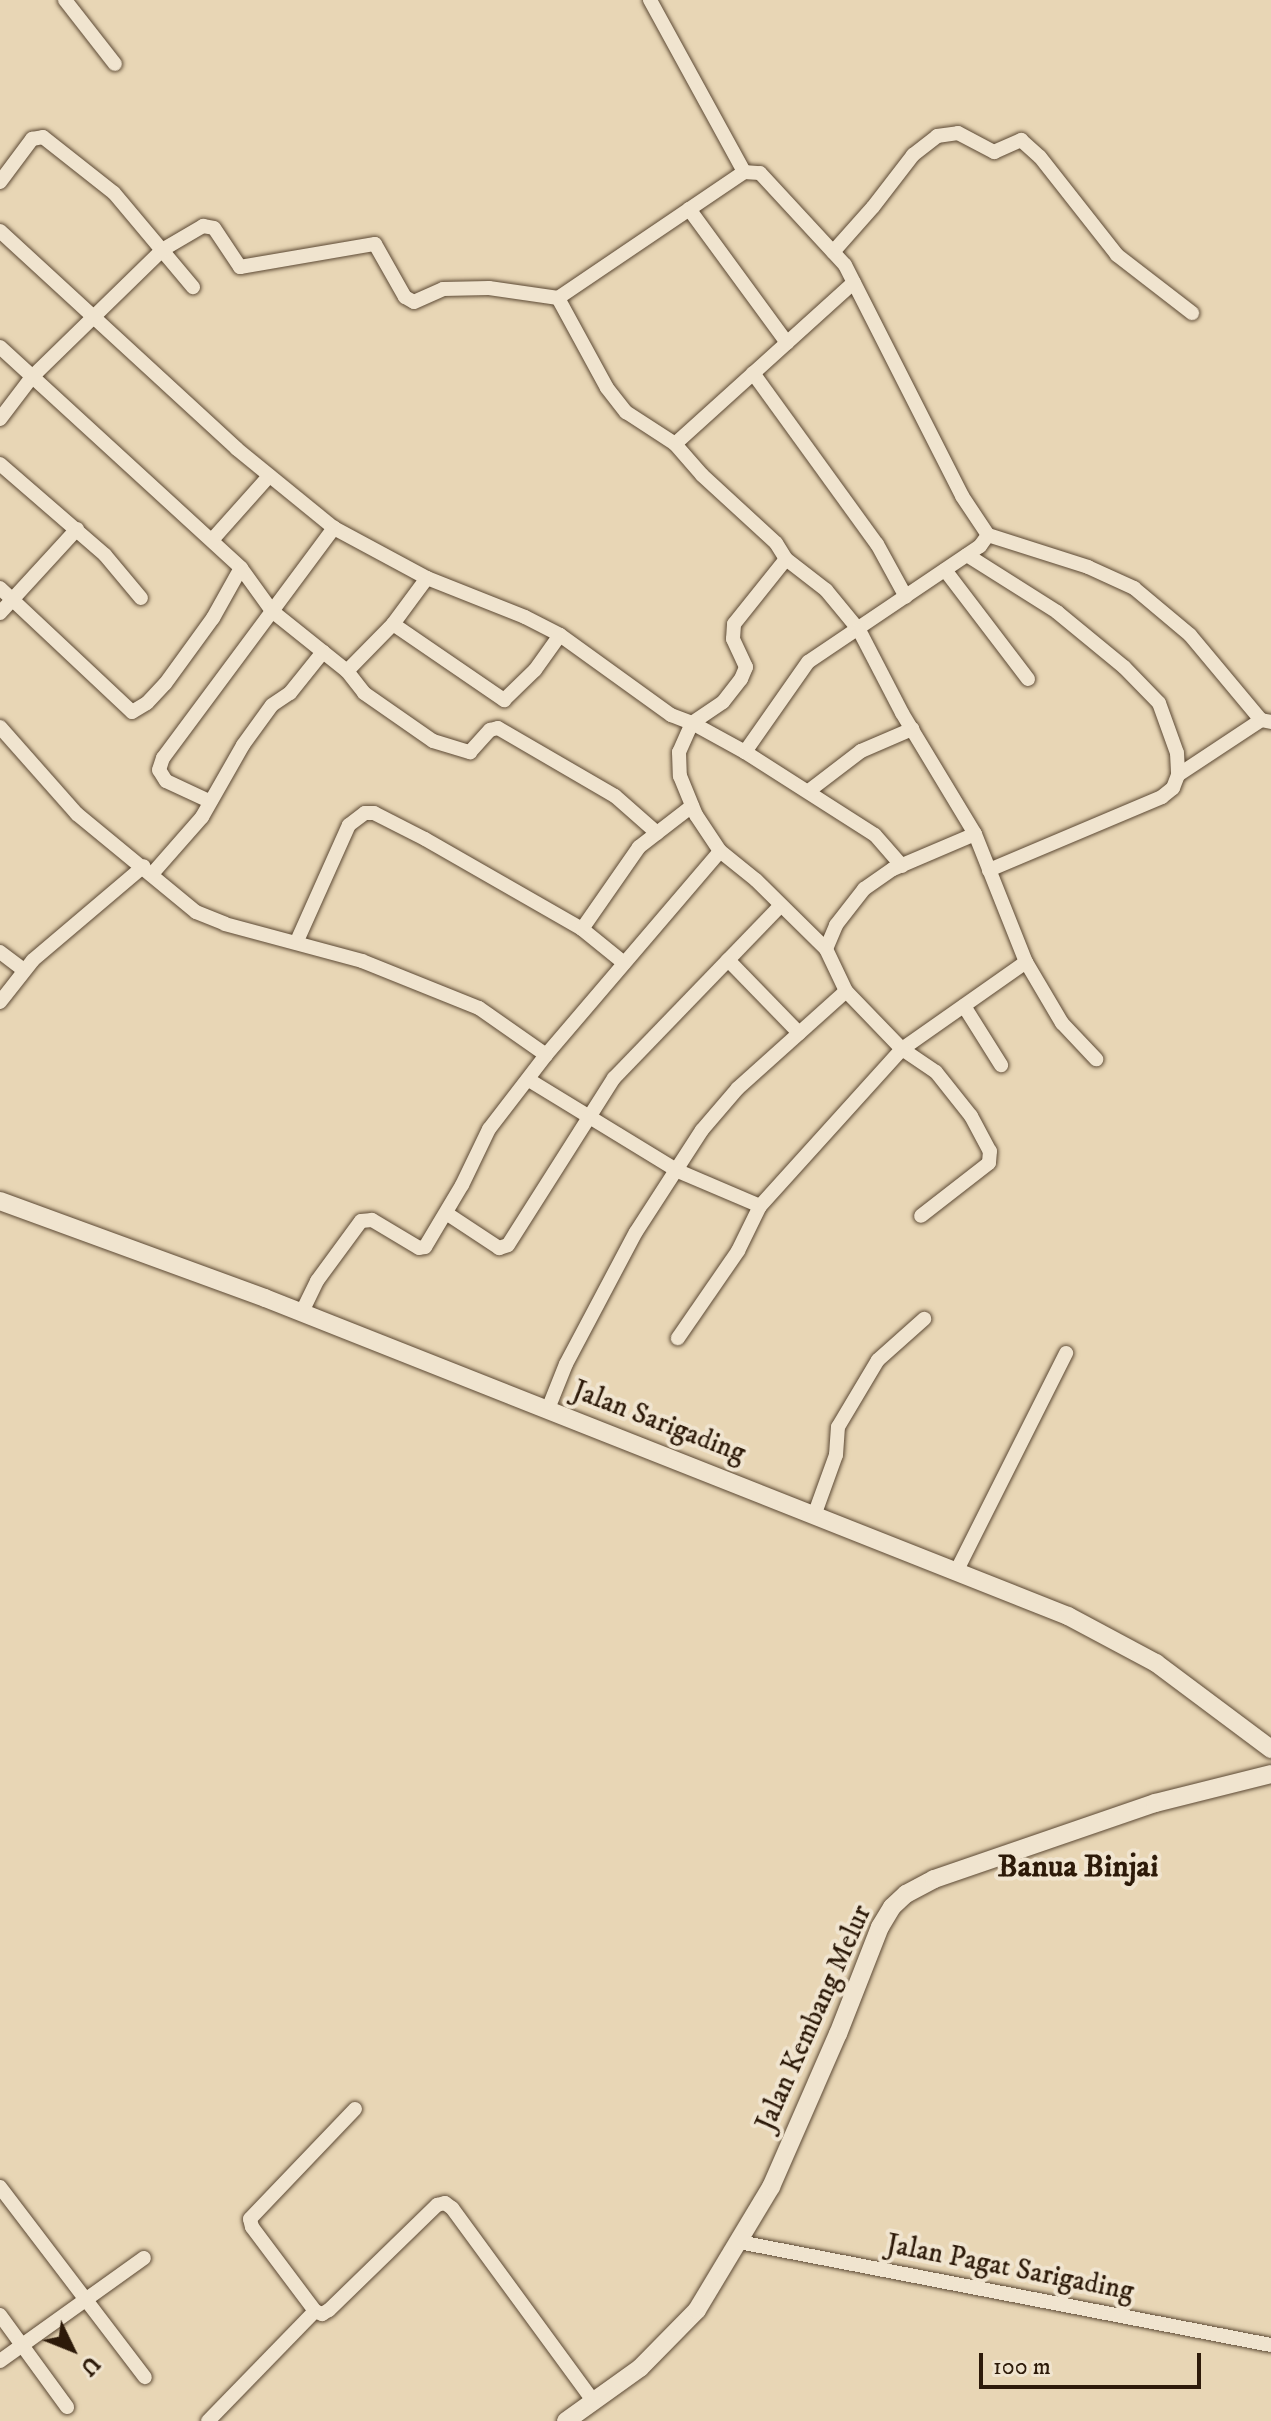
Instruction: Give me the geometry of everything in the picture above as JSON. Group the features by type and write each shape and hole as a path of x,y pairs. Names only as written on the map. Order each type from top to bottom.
{"street":[{"path":"65,0 115,64"},
{"path":"650,0 744,172"},
{"path":"833,252 913,155 937,136 958,133 994,152 1021,140 1040,157 1117,255 1192,313"},
{"path":"2,177 32,139 43,137 114,193 193,287"},
{"path":"0,419 32,377 92,316 162,250 203,226 214,228 235,264 245,268 375,244 405,297 414,302 443,289 489,288 558,298 744,172 760,173 833,252 854,282 954,482 988,535 1088,567 1134,588 1190,635 1266,721 1178,775"},
{"path":"689,209 787,343"},
{"path":"0,231 183,400 334,528 427,578 525,617 560,635 671,715 692,723 810,790 875,835 902,866"},
{"path":"675,444 854,282"},
{"path":"558,298 616,401 626,412 675,444 720,493 776,543 786,559 826,590 859,630 912,729 975,834 1026,962 1062,1023 1096,1059"},
{"path":"0,347 212,540 241,568 272,611 347,671 364,693 433,741 470,752 490,730 498,728 615,796 657,833"},
{"path":"753,373 877,544 906,597"},
{"path":"0,464 77,529 141,598"},
{"path":"212,540 269,476"},
{"path":"209,801 166,781 159,770 169,748 334,528"},
{"path":"0,613 77,529"},
{"path":"745,752 808,662 833,642 859,630 967,555 988,535"},
{"path":"967,555 1057,612 1124,667 1159,703 1177,753 1178,775 1173,788 1162,797 989,870"},
{"path":"786,559 734,624 733,639 746,667 741,679 723,702 692,723 678,759 692,806 720,851 826,949 846,991 902,1049 936,1072 971,1116 992,1158 952,1195 921,1216"},
{"path":"0,588 132,712 147,703 165,684 213,618 241,568"},
{"path":"945,570 1028,679"},
{"path":"347,671 393,624 427,578"},
{"path":"393,624 504,700 535,670 560,635"},
{"path":"0,1002 24,970 55,939 148,870 202,817 209,801 272,705 290,693 323,652"},
{"path":"0,727 77,814 196,912 225,924 362,961 479,1008 546,1055"},
{"path":"810,790 861,751 912,729"},
{"path":"582,929 639,847 692,806"},
{"path":"297,941 349,825 365,813 374,813 582,929 624,963"},
{"path":"826,949 836,925 864,889 902,866 975,834"},
{"path":"302,1312 317,1281 361,1221 372,1220 419,1248 429,1243 489,1129 546,1055 720,851"},
{"path":"446,1213 503,1249 614,1078 781,905"},
{"path":"0,952 24,970"},
{"path":"728,960 799,1033"},
{"path":"678,1338 738,1251 760,1206 902,1049 1026,962"},
{"path":"548,1409 555,1386 636,1232 702,1130 738,1088 846,991"},
{"path":"964,1006 1001,1065"},
{"path":"529,1080 678,1171 760,1206"},
{"name":"Jalan Sarigading","path":"0,1201 302,1312 815,1513 1068,1616 1156,1663 1271,1749"},
{"path":"815,1513 836,1455 838,1427 878,1360 924,1319"},
{"path":"957,1570 1066,1353"},
{"name":"Jalan Kembang Melur","path":"566,2421 640,2368 697,2310 771,2187 838,2034 880,1927 906,1894 934,1879 1155,1803 1271,1774"},
{"path":"355,2109 250,2219 252,2227 315,2311 322,2314 329,2310 437,2205 445,2203 452,2208 594,2402"},
{"path":"0,2187 145,2377"},
{"name":"Jalan Pagat Sarigading","path":"739,2242 1271,2345"},
{"path":"0,2361 144,2258"},
{"path":"208,2421 315,2311"},
{"path":"0,2315 67,2407"}],"district":[{"name":"Banua Binjai","path":"1078,1867"}]}
